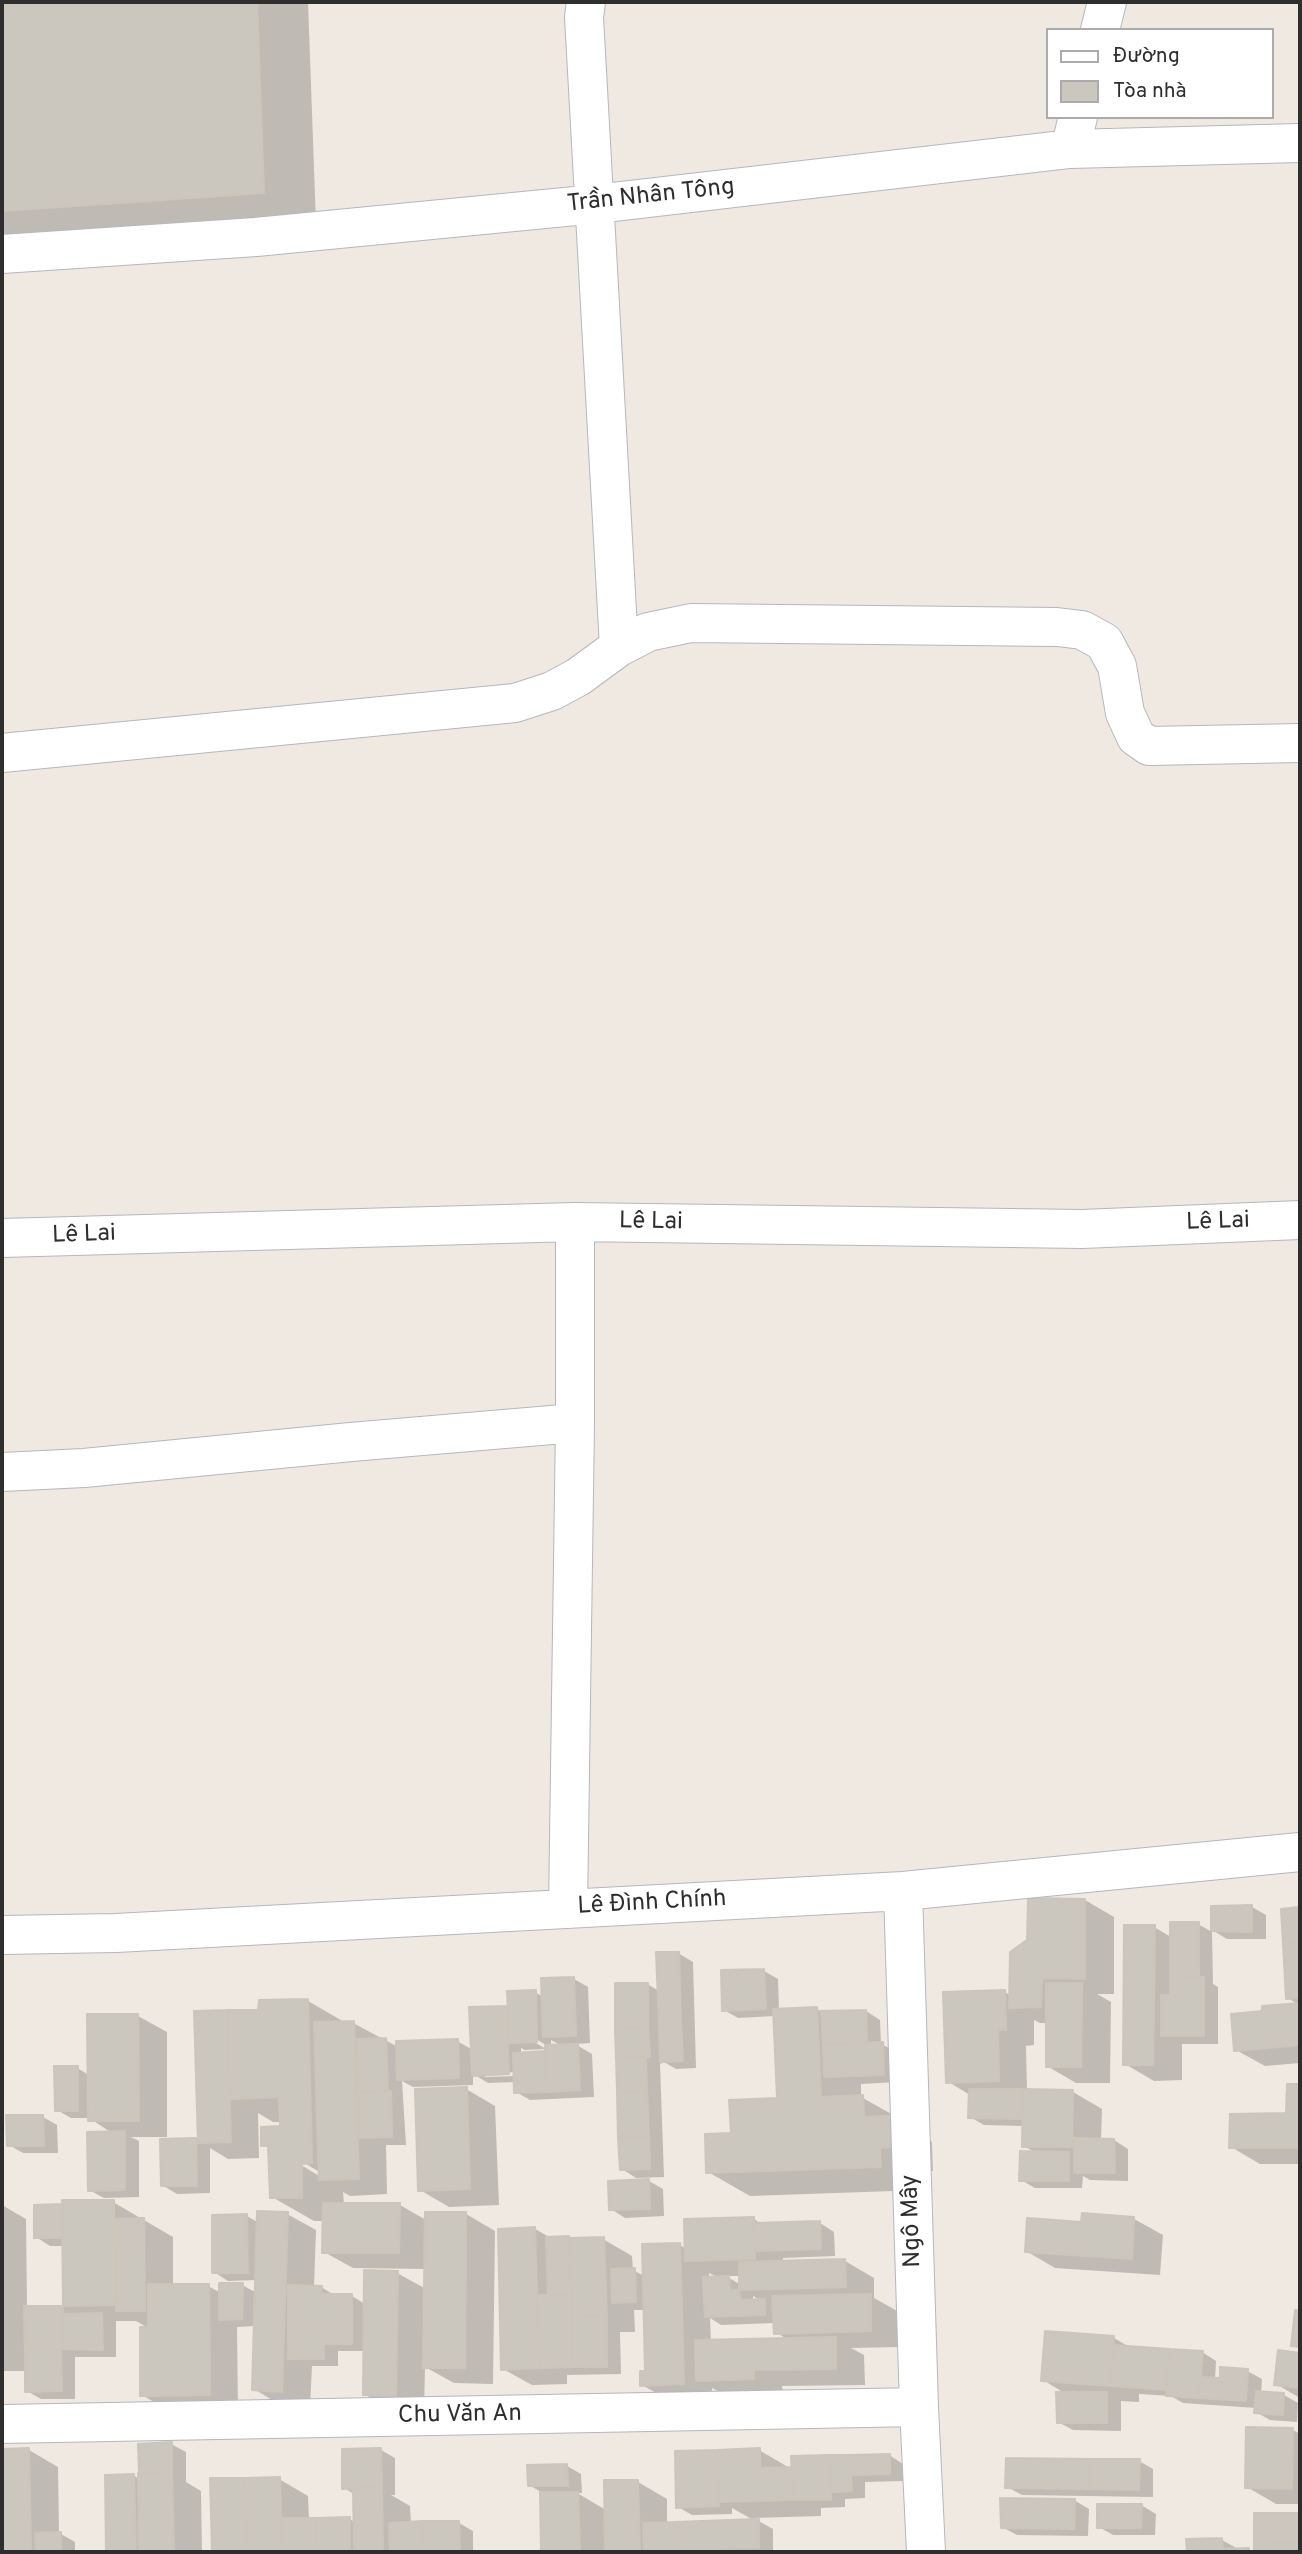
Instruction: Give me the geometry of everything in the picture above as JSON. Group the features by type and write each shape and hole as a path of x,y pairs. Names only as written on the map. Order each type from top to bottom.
{"street":[{"path":"586,2 584,17 619,647"},
{"path":"1100,28 1107,2"},
{"name":"Trần Nhân Tông","path":"2,254 256,237 596,204 1074,133 1300,143"},
{"path":"2,753 515,703 552,691 578,677 619,647 648,632 691,623 1057,627 1082,631 1104,642 1117,666 1125,713 1136,737 1149,746 1300,743"},
{"name":"Lê Lai","path":"2,1238 575,1222 1082,1229 1300,1220"},
{"path":"568,1909 575,1222"},
{"path":"2,1472 96,1467 575,1423"},
{"name":"Lê Đình Chính","path":"2,1935 116,1933 903,1891 1300,1852"},
{"name":"Ngô Mây","path":"903,1891 926,2552"},
{"name":"Chu Văn An","path":"2,2424 919,2407"}],"building":[{"path":"2,2 257,2 264,193 2,211"},
{"path":"1028,1898 1085,1899 1085,1979 1042,1978 1041,2007 1009,2008 1010,1952 1027,1940"},
{"path":"1299,1899 1300,1942 1283,1943 1281,1909 1299,1907"},
{"path":"1252,1905 1252,1932 1211,1931 1211,1906"},
{"path":"1170,1922 1199,1922 1199,1976 1170,1976"},
{"path":"1124,1925 1155,1925 1153,2065 1123,2065"},
{"path":"1300,1942 1300,1998 1286,1999 1283,1943"},
{"path":"656,1952 679,1952 681,2026 659,2026"},
{"path":"764,1969 766,2009 722,2011 721,1970"},
{"path":"1170,1976 1204,1977 1204,2036 1161,2036 1161,1995 1170,1995"},
{"path":"574,1977 576,2036 543,2037 541,1978"},
{"path":"615,1983 648,1983 648,2028 615,2029"},
{"path":"1046,1983 1082,1983 1081,2067 1046,2067"},
{"path":"536,1990 537,2042 509,2043 507,1991"},
{"path":"1005,1990 1006,2030 998,2030 999,2081 946,2083 943,1992"},
{"path":"308,1999 312,2163 302,2164 302,2198 270,2198 268,2146 261,2146 261,2127 280,2126 279,2097 230,2099 227,2010 258,2010 259,2000"},
{"path":"1300,2003 1300,2045 1234,2051 1231,2014 1262,2011 1262,2006"},
{"path":"506,2006 509,2074 472,2076 469,2007"},
{"path":"817,2007 821,2097 863,2095 864,2117 890,2116 891,2147 880,2148 881,2167 706,2173 705,2134 731,2133 729,2100 777,2098 773,2009"},
{"path":"227,2010 231,2142 198,2143 194,2011"},
{"path":"866,2010 867,2043 823,2044 821,2011"},
{"path":"87,2014 138,2014 139,2121 88,2121"},
{"path":"354,2021 359,2179 319,2180 314,2022"},
{"path":"659,2026 681,2026 683,2061 660,2062"},
{"path":"648,2028 650,2057 616,2058 615,2029"},
{"path":"386,2038 388,2091 358,2092 357,2039"},
{"path":"458,2039 459,2078 397,2080 396,2041"},
{"path":"883,2042 884,2075 824,2077 823,2044"},
{"path":"578,2044 580,2090 546,2092 545,2045"},
{"path":"545,2051 546,2092 514,2093 513,2053"},
{"path":"646,2057 647,2091 617,2092 616,2058"},
{"path":"54,2066 78,2066 78,2111 55,2111"},
{"path":"1287,2084 1300,2084 1300,2148 1229,2148 1230,2114 1286,2113"},
{"path":"467,2087 470,2189 418,2191 415,2089"},
{"path":"969,2089 1023,2089 1022,2119 968,2118"},
{"path":"1023,2089 1073,2090 1072,2147 1022,2147"},
{"path":"391,2091 392,2137 360,2138 358,2092"},
{"path":"647,2091 649,2137 618,2138 617,2092"},
{"path":"6,2115 43,2115 44,2146 7,2146"},
{"path":"125,2131 125,2190 88,2191 87,2132"},
{"path":"649,2137 650,2169 620,2170 618,2138"},
{"path":"196,2138 197,2186 161,2186 160,2139"},
{"path":"1074,2138 1114,2139 1115,2173 1074,2173"},
{"path":"1020,2151 1069,2152 1069,2181 1019,2181"},
{"path":"649,2179 650,2209 609,2210 608,2181"},
{"path":"62,2200 114,2200 114,2305 63,2306"},
{"path":"323,2203 400,2203 399,2253 322,2253"},
{"path":"62,2204 63,2238 34,2238 34,2205"},
{"path":"257,2211 288,2212 282,2392 252,2390"},
{"path":"425,2212 466,2212 465,2368 423,2368"},
{"path":"1082,2213 1134,2217 1132,2259 1025,2252 1027,2218 1081,2222"},
{"path":"247,2214 248,2273 212,2273 212,2215"},
{"path":"754,2217 755,2259 685,2261 684,2219"},
{"path":"144,2218 145,2311 116,2311 115,2219"},
{"path":"820,2221 821,2249 755,2251 754,2223"},
{"path":"535,2227 539,2368 501,2370 498,2229"},
{"path":"569,2236 571,2295 548,2295 546,2237"},
{"path":"604,2237 607,2316 572,2317 570,2238"},
{"path":"680,2243 684,2384 640,2386 640,2371 645,2371 642,2244"},
{"path":"845,2259 846,2287 739,2290 739,2262"},
{"path":"635,2268 636,2302 612,2303 611,2269"},
{"path":"364,2270 398,2271 396,2396 363,2395"},
{"path":"729,2276 730,2290 739,2290 740,2300 765,2299 765,2315 705,2317 703,2277"},
{"path":"219,2283 243,2283 242,2319 219,2320"},
{"path":"148,2284 209,2284 210,2395 140,2396 140,2327 148,2327"},
{"path":"288,2285 322,2286 321,2294 352,2294 352,2323 288,2322"},
{"path":"871,2294 871,2331 774,2334 772,2296"},
{"path":"537,2295 571,2295 573,2367 539,2368"},
{"path":"24,2306 63,2306 63,2349 25,2350"},
{"path":"1295,2310 1300,2311 1300,2347 1291,2346"},
{"path":"102,2313 103,2350 63,2349 63,2314"},
{"path":"607,2316 607,2367 573,2367 572,2317"},
{"path":"288,2322 352,2323 352,2344 324,2344 324,2359 288,2359"},
{"path":"1045,2331 1114,2336 1110,2386 1041,2381"},
{"path":"836,2337 836,2369 754,2370 754,2379 696,2381 695,2340"},
{"path":"1114,2345 1169,2349 1167,2390 1110,2386"},
{"path":"1169,2349 1203,2351 1199,2398 1166,2396"},
{"path":"25,2350 61,2350 62,2391 25,2392"},
{"path":"1278,2350 1300,2353 1300,2388 1274,2385"},
{"path":"1220,2367 1248,2369 1246,2401 1199,2398 1200,2377 1220,2378"},
{"path":"1256,2391 1284,2393 1283,2415 1254,2413"},
{"path":"1056,2392 1107,2392 1107,2423 1057,2423"},
{"path":"1246,2427 1293,2428 1292,2489 1245,2488"},
{"path":"172,2442 172,2472 139,2473 138,2444"},
{"path":"29,2448 31,2552 2,2552 2,2449"},
{"path":"381,2448 382,2487 342,2489 342,2449"},
{"path":"760,2448 760,2468 792,2467 793,2500 718,2502 717,2450"},
{"path":"717,2450 719,2506 676,2508 675,2451"},
{"path":"890,2454 890,2474 851,2475 850,2455"},
{"path":"830,2455 850,2455 852,2491 831,2492"},
{"path":"830,2455 831,2500 793,2500 791,2456"},
{"path":"1006,2458 1089,2459 1089,2489 1005,2488"},
{"path":"1089,2459 1140,2459 1139,2490 1089,2489"},
{"path":"567,2464 568,2486 528,2486 527,2465"},
{"path":"172,2472 174,2552 139,2552 138,2473"},
{"path":"134,2474 136,2552 106,2552 105,2475"},
{"path":"280,2477 282,2552 247,2552 245,2478"},
{"path":"210,2478 245,2478 247,2552 212,2552"},
{"path":"604,2480 638,2480 640,2552 605,2552"},
{"path":"382,2487 383,2552 354,2552 353,2488"},
{"path":"540,2492 578,2492 580,2552 541,2552"},
{"path":"1000,2498 1075,2499 1074,2529 1001,2528"},
{"path":"1097,2504 1142,2504 1141,2528 1097,2528"},
{"path":"1254,2513 1299,2513 1300,2543 1254,2544"},
{"path":"350,2517 350,2552 316,2552 316,2518"},
{"path":"281,2518 316,2518 316,2552 282,2552"},
{"path":"759,2519 759,2548 674,2550 674,2522"},
{"path":"423,2521 459,2521 460,2552 423,2552"},
{"path":"423,2521 423,2552 390,2552 389,2523"},
{"path":"674,2522 675,2552 644,2552 643,2523"},
{"path":"61,2532 61,2552 36,2552 35,2533"},
{"path":"1222,2538 1223,2552 1187,2552 1186,2539"},
{"path":"1300,2543 1300,2552 1254,2552 1254,2544"},
{"path":"1249,2548 1249,2552 1224,2552 1224,2549"}]}
